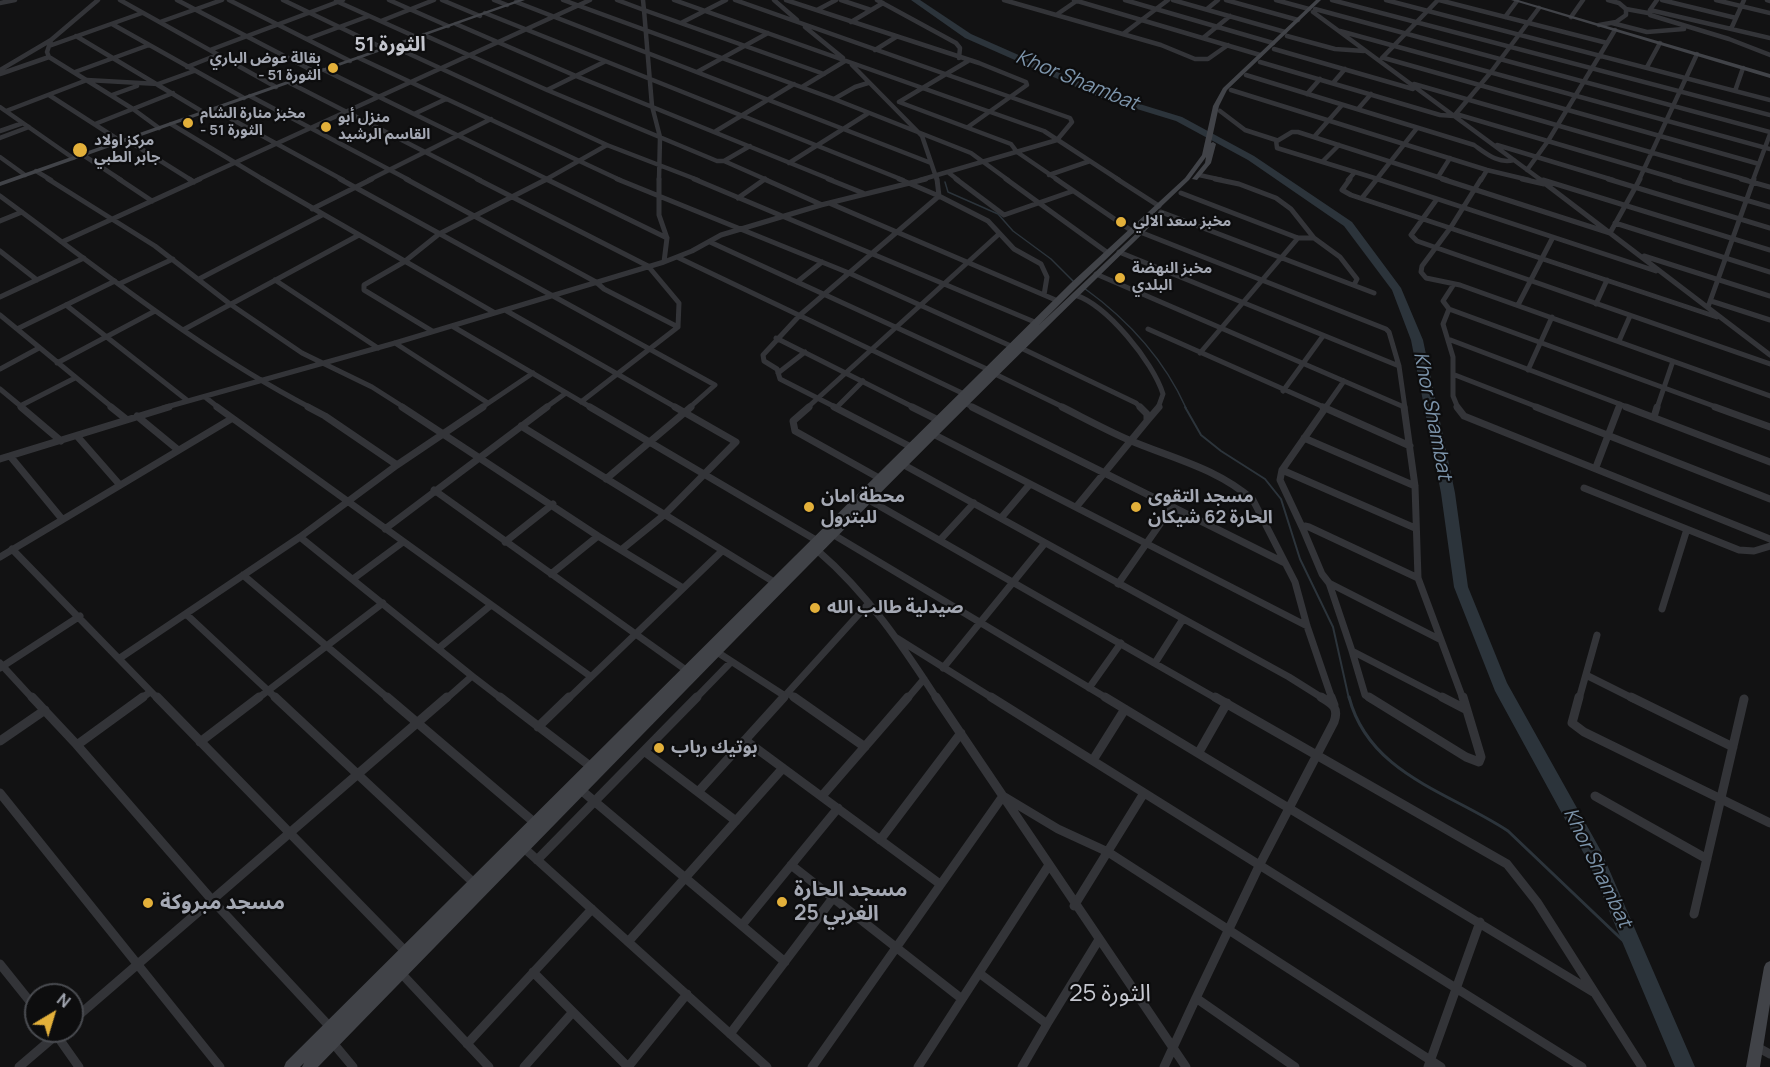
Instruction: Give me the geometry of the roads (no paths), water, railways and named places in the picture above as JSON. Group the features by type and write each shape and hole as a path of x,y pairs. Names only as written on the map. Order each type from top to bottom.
{"main road":[{"path":"291,1067 774,582 817,545 834,535 935,435 965,399 1079,286 1108,254 1132,231 1181,194 1207,166 1221,93 1312,10 1319,0"},
{"path":"1286,34 1298,20 1326,0"},
{"path":"0,184 520,1"},
{"path":"1515,1 1770,76"},
{"path":"1213,130 1224,100 1260,58"},
{"path":"1017,347 1058,301 1096,274 1140,232 1193,173 1209,151"},
{"path":"309,1067 717,652 879,478 938,420 965,399"},
{"path":"1753,1067 1770,971"}],"street":[{"path":"0,3 15,0"},
{"path":"0,72 34,48 51,40 98,0"},
{"path":"120,0 276,87"},
{"path":"177,0 317,73"},
{"path":"160,22 222,0"},
{"path":"229,0 350,61"},
{"path":"283,0 383,48"},
{"path":"389,0 448,26"},
{"path":"381,21 434,0"},
{"path":"442,0 526,30 744,115 939,196 987,221 1014,249 1044,268 1047,277 1044,295"},
{"path":"495,0 507,5"},
{"path":"563,0 834,99 922,136 970,153 1108,254"},
{"path":"62,242 590,0"},
{"path":"617,0 824,75"},
{"path":"643,0 652,106 660,137 658,198 659,215 667,238 664,262"},
{"path":"674,0 1044,131 1160,209 1374,293"},
{"path":"681,23 726,0"},
{"path":"0,459 126,419 378,348 677,258 721,235 863,193 937,176 1058,140 1072,122 1070,118 1009,95 735,0"},
{"path":"774,0 850,63 922,136 937,176 939,196"},
{"path":"786,0 1026,82 1027,86 1009,95 968,127"},
{"path":"818,10 836,0"},
{"path":"841,0 871,10"},
{"path":"877,0 956,43 960,48 959,58"},
{"path":"1004,0 1164,46 1196,60 1209,59 1228,45"},
{"path":"1020,5 1027,0"},
{"path":"1056,15 1076,0 1228,45 1320,79 1440,115 1455,115 1770,207"},
{"path":"1125,0 1418,90"},
{"path":"1123,34 1168,0"},
{"path":"1173,0 1335,49 1366,52 1759,164"},
{"path":"1206,9 1218,0"},
{"path":"1226,0 1298,20"},
{"path":"1276,0 1407,33 1770,133 1767,148 1724,257 1708,307"},
{"path":"1332,0 1770,115"},
{"path":"1386,0 1770,100"},
{"path":"1384,58 1438,0 1607,43"},
{"path":"1471,8 1478,0"},
{"path":"1455,115 1501,59 1541,0"},
{"path":"1571,17 1583,0"},
{"path":"1608,0 1619,3 1626,9 1649,11 1770,38"},
{"path":"1649,11 1657,0"},
{"path":"1662,0 1736,18"},
{"path":"1716,0 1770,13"},
{"path":"1731,29 1744,0"},
{"path":"210,50 339,1 416,37"},
{"path":"520,1 553,17 931,163"},
{"path":"1505,17 1515,1"},
{"path":"851,22 883,3"},
{"path":"1599,25 1612,23 1626,15 1626,9"},
{"path":"1312,10 1408,83 1455,115 1770,355"},
{"path":"1649,11 1662,20 1729,39 1770,55"},
{"path":"49,46 142,13"},
{"path":"307,39 369,16"},
{"path":"1203,38 1230,16"},
{"path":"1612,23 1647,32 1692,29"},
{"path":"112,24 194,71 313,128 475,215 596,282 604,289 678,327"},
{"path":"456,24 576,76 716,131 863,193"},
{"path":"1335,29 1767,148"},
{"path":"1527,170 1548,141 1615,30"},
{"path":"697,72 768,33"},
{"path":"424,35 717,161 724,161 821,205"},
{"path":"76,36 203,112"},
{"path":"875,50 896,37"},
{"path":"49,57 51,40"},
{"path":"1647,68 1660,43"},
{"path":"75,72 149,45"},
{"path":"390,45 607,145 659,164 1037,323"},
{"path":"1610,233 1645,170 1697,54"},
{"path":"187,67 218,55"},
{"path":"0,72 49,57 112,95 159,128"},
{"path":"358,58 658,198 849,273 1017,347 1136,403 1147,414 1147,421"},
{"path":"802,87 844,61"},
{"path":"890,105 924,89 968,61"},
{"path":"548,90 604,62"},
{"path":"1735,91 1743,68"},
{"path":"1334,83 1345,69"},
{"path":"324,70 667,238"},
{"path":"6,111 87,80 158,84 194,71"},
{"path":"1246,75 1474,145 1500,161 1514,160"},
{"path":"1307,94 1320,79"},
{"path":"112,95 151,80"},
{"path":"290,83 648,266 679,303 678,327"},
{"path":"834,99 855,87 868,83"},
{"path":"1408,83 1770,187"},
{"path":"716,131 794,84"},
{"path":"1231,90 1487,170 1544,184"},
{"path":"94,124 173,93"},
{"path":"49,94 94,124 194,182"},
{"path":"1358,109 1371,94"},
{"path":"414,114 446,99"},
{"path":"899,102 1011,144 1017,152 1132,231"},
{"path":"1314,137 1342,105"},
{"path":"0,106 73,159"},
{"path":"213,109 715,386 606,479"},
{"path":"1220,111 1245,130 1277,141 1295,131 1610,233"},
{"path":"789,163 867,114"},
{"path":"312,209 491,119"},
{"path":"0,131 23,123"},
{"path":"171,124 322,215 495,313"},
{"path":"0,138 28,127"},
{"path":"1362,198 1417,128"},
{"path":"1277,141 1276,146 1280,150 1323,161 1664,273"},
{"path":"1492,144 1770,228"},
{"path":"432,331 364,290 364,285 404,262 439,234 513,198 607,145"},
{"path":"1323,161 1339,145"},
{"path":"724,161 750,146"},
{"path":"83,155 152,201"},
{"path":"0,158 25,175"},
{"path":"1438,177 1450,158"},
{"path":"1049,175 1090,161"},
{"path":"1487,170 1451,227 1422,266 1422,274 1430,282 1454,284 1518,305 1770,396"},
{"path":"36,171 173,259 230,304 322,363 372,387 553,504 598,536 683,588"},
{"path":"949,172 1004,215 1073,191"},
{"path":"1355,172 1342,190 1722,319"},
{"path":"1199,175 1239,184 1276,198 1291,209 1314,238 1345,262 1357,279 1354,285"},
{"path":"738,198 765,179"},
{"path":"1538,179 1770,249"},
{"path":"1181,194 1298,238 1314,238"},
{"path":"0,196 155,311 258,381 325,416 397,465"},
{"path":"911,447 780,379 777,369 762,358 776,338 800,315 939,196"},
{"path":"1437,199 1411,235 1417,241 1770,364"},
{"path":"829,203 1058,301"},
{"path":"0,221 22,212"},
{"path":"199,279 322,215"},
{"path":"1616,223 1770,272"},
{"path":"1140,232 1386,329 1392,338 1400,366 1415,486 1418,578 1467,710 1481,757 1479,762 1466,757 1365,695 1329,583 1322,574 1280,480 1282,470 1344,381"},
{"path":"879,478 795,431 793,421 999,234"},
{"path":"183,330 359,235"},
{"path":"1518,305 1553,237"},
{"path":"1200,353 1298,238"},
{"path":"710,242 896,326 1130,440 1192,462 1242,490 1253,500 1262,514 1295,582 1336,713 1334,722 1228,928 1164,1067"},
{"path":"0,251 37,280"},
{"path":"1119,252 1400,366"},
{"path":"1639,254 1770,296"},
{"path":"0,297 84,258"},
{"path":"677,258 871,349 1104,472 1285,563"},
{"path":"17,329 66,305 173,259"},
{"path":"797,282 822,262"},
{"path":"1096,274 1404,407"},
{"path":"275,280 378,348"},
{"path":"1596,304 1607,280"},
{"path":"1454,284 1443,301 1445,307 1449,309 1770,427"},
{"path":"1077,506 1130,440 1155,414 1161,404 1163,393 1156,378 1104,312 1079,286"},
{"path":"1711,301 1770,320"},
{"path":"66,305 188,401"},
{"path":"1449,309 1443,324 1449,339 1455,375 1452,387 1453,399 1464,416 1596,467 1770,539"},
{"path":"505,310 736,442 664,514 621,550"},
{"path":"57,363 155,311"},
{"path":"0,315 126,419"},
{"path":"1619,341 1630,316"},
{"path":"1528,370 1552,317"},
{"path":"452,326 652,442 817,545 843,570 924,678 1074,906 1186,1067"},
{"path":"580,402 678,327"},
{"path":"1148,329 1410,446"},
{"path":"1283,391 1323,336"},
{"path":"776,338 938,420"},
{"path":"1449,339 1770,462"},
{"path":"1750,340 1770,347"},
{"path":"395,343 489,403"},
{"path":"0,369 39,348"},
{"path":"778,373 805,352"},
{"path":"1654,417 1673,361"},
{"path":"120,658 300,537 397,465 533,373"},
{"path":"1455,375 1770,499"},
{"path":"20,406 75,378"},
{"path":"837,407 863,381"},
{"path":"0,389 61,441"},
{"path":"385,529 566,393"},
{"path":"205,397 231,419 348,500 590,676"},
{"path":"1596,467 1620,404"},
{"path":"137,416 177,449"},
{"path":"0,557 177,449 231,419"},
{"path":"521,426 774,582"},
{"path":"935,435 1307,626"},
{"path":"77,436 119,484"},
{"path":"1304,438 1415,486"},
{"path":"10,456 62,519"},
{"path":"904,465 1305,686 1334,705"},
{"path":"1282,470 1415,528"},
{"path":"1001,518 1030,484"},
{"path":"1584,488 1739,550 1754,551 1770,546"},
{"path":"434,490 686,670"},
{"path":"869,500 1507,864 1537,902 1642,1067"},
{"path":"940,540 974,503"},
{"path":"505,542 553,504"},
{"path":"1118,584 1172,507"},
{"path":"1303,529 1305,526 1309,527 1418,578"},
{"path":"1662,609 1687,529"},
{"path":"834,535 980,624 1199,752 1595,993"},
{"path":"551,574 598,536"},
{"path":"300,537 472,676 590,766"},
{"path":"353,579 403,542"},
{"path":"943,668 1046,543"},
{"path":"12,549 80,616 150,692 405,952"},
{"path":"538,727 722,551"},
{"path":"243,575 535,823"},
{"path":"1329,583 1441,640"},
{"path":"200,742 383,603"},
{"path":"698,792 869,603"},
{"path":"439,648 491,605"},
{"path":"186,614 475,884"},
{"path":"80,616 1,666 77,745 212,900 330,1027"},
{"path":"1155,663 1183,619"},
{"path":"1597,634 1572,719 1577,728 1770,823"},
{"path":"895,637 1582,1067"},
{"path":"1089,688 1121,643"},
{"path":"1352,651 1467,710"},
{"path":"717,652 786,694 865,747"},
{"path":"537,860 731,662"},
{"path":"1586,675 1733,747"},
{"path":"84,1010 472,676"},
{"path":"822,796 924,678"},
{"path":"77,745 150,692"},
{"path":"1694,914 1744,699"},
{"path":"1199,752 1227,703"},
{"path":"1093,760 1125,709"},
{"path":"0,741 45,710"},
{"path":"880,840 961,733"},
{"path":"745,740 940,884"},
{"path":"644,751 736,821"},
{"path":"628,942 783,768"},
{"path":"580,790 785,962"},
{"path":"1074,906 1144,793"},
{"path":"1003,796 1058,829 1108,852 1228,928 1430,1064 1441,1067"},
{"path":"812,1067 1003,796"},
{"path":"1595,796 1707,859"},
{"path":"1,797 220,1067"},
{"path":"742,925 838,808"},
{"path":"524,848 767,1067"},
{"path":"791,865 962,999"},
{"path":"918,1067 1049,865"},
{"path":"730,1034 833,898"},
{"path":"467,1044 592,909"},
{"path":"1430,1064 1480,922"},
{"path":"1022,1067 1098,941"},
{"path":"0,964 24,994"},
{"path":"533,972 628,1067 687,994"},
{"path":"401,973 489,1067"},
{"path":"979,973 1047,1024"},
{"path":"1196,998 1295,1067"},
{"path":"524,1067 572,1013"},
{"path":"19,1067 45,1043"},
{"path":"64,1043 79,1067"},
{"path":"333,1043 353,1067"},
{"path":"1757,1047 1770,1054"}],"waterway":[{"name":"Khor Shambat","path":"915,0 968,36 1104,96 1179,119 1251,158 1348,224 1397,290 1417,340 1448,493 1461,587 1500,686 1595,857 1685,1067"},
{"path":"945,182 948,192 998,214 1013,231 1051,259 1074,282"},
{"path":"1084,288 1115,313 1143,341 1167,373 1186,408"},
{"path":"1185,407 1201,435 1221,451 1265,479 1281,499 1300,559 1333,627 1349,699"},
{"path":"1349,697 1359,723 1374,745 1393,763 1437,792 1508,831 1636,953"}],"place":[{"name":"بقالة عوض الباري - الثورة 51","path":"333,68"},
{"name":"مخبز منارة الشام - الثورة 51","path":"188,123"},
{"name":"منزل أبو القاسم الرشيد","path":"326,127"},
{"name":"مركز اولاد جابر الطبي","path":"80,150"},
{"name":"مخبز سعد الالي","path":"1121,222"},
{"name":"مخبز النهضة البلدي","path":"1120,278"},
{"name":"محطة امان للبترول","path":"809,507"},
{"name":"مسجد التقوى الحارة 62 شيكان","path":"1136,507"},
{"name":"صيدلية طالب الله","path":"815,608"},
{"name":"بوتيك رباب","path":"659,748"},
{"name":"مسجد الحارة 25 الغربي","path":"782,902"},
{"name":"مسجد مبروكة","path":"148,903"}],"district":[{"name":"الثورة 51","path":"390,45"},
{"name":"الثورة 25","path":"1110,994"}]}
